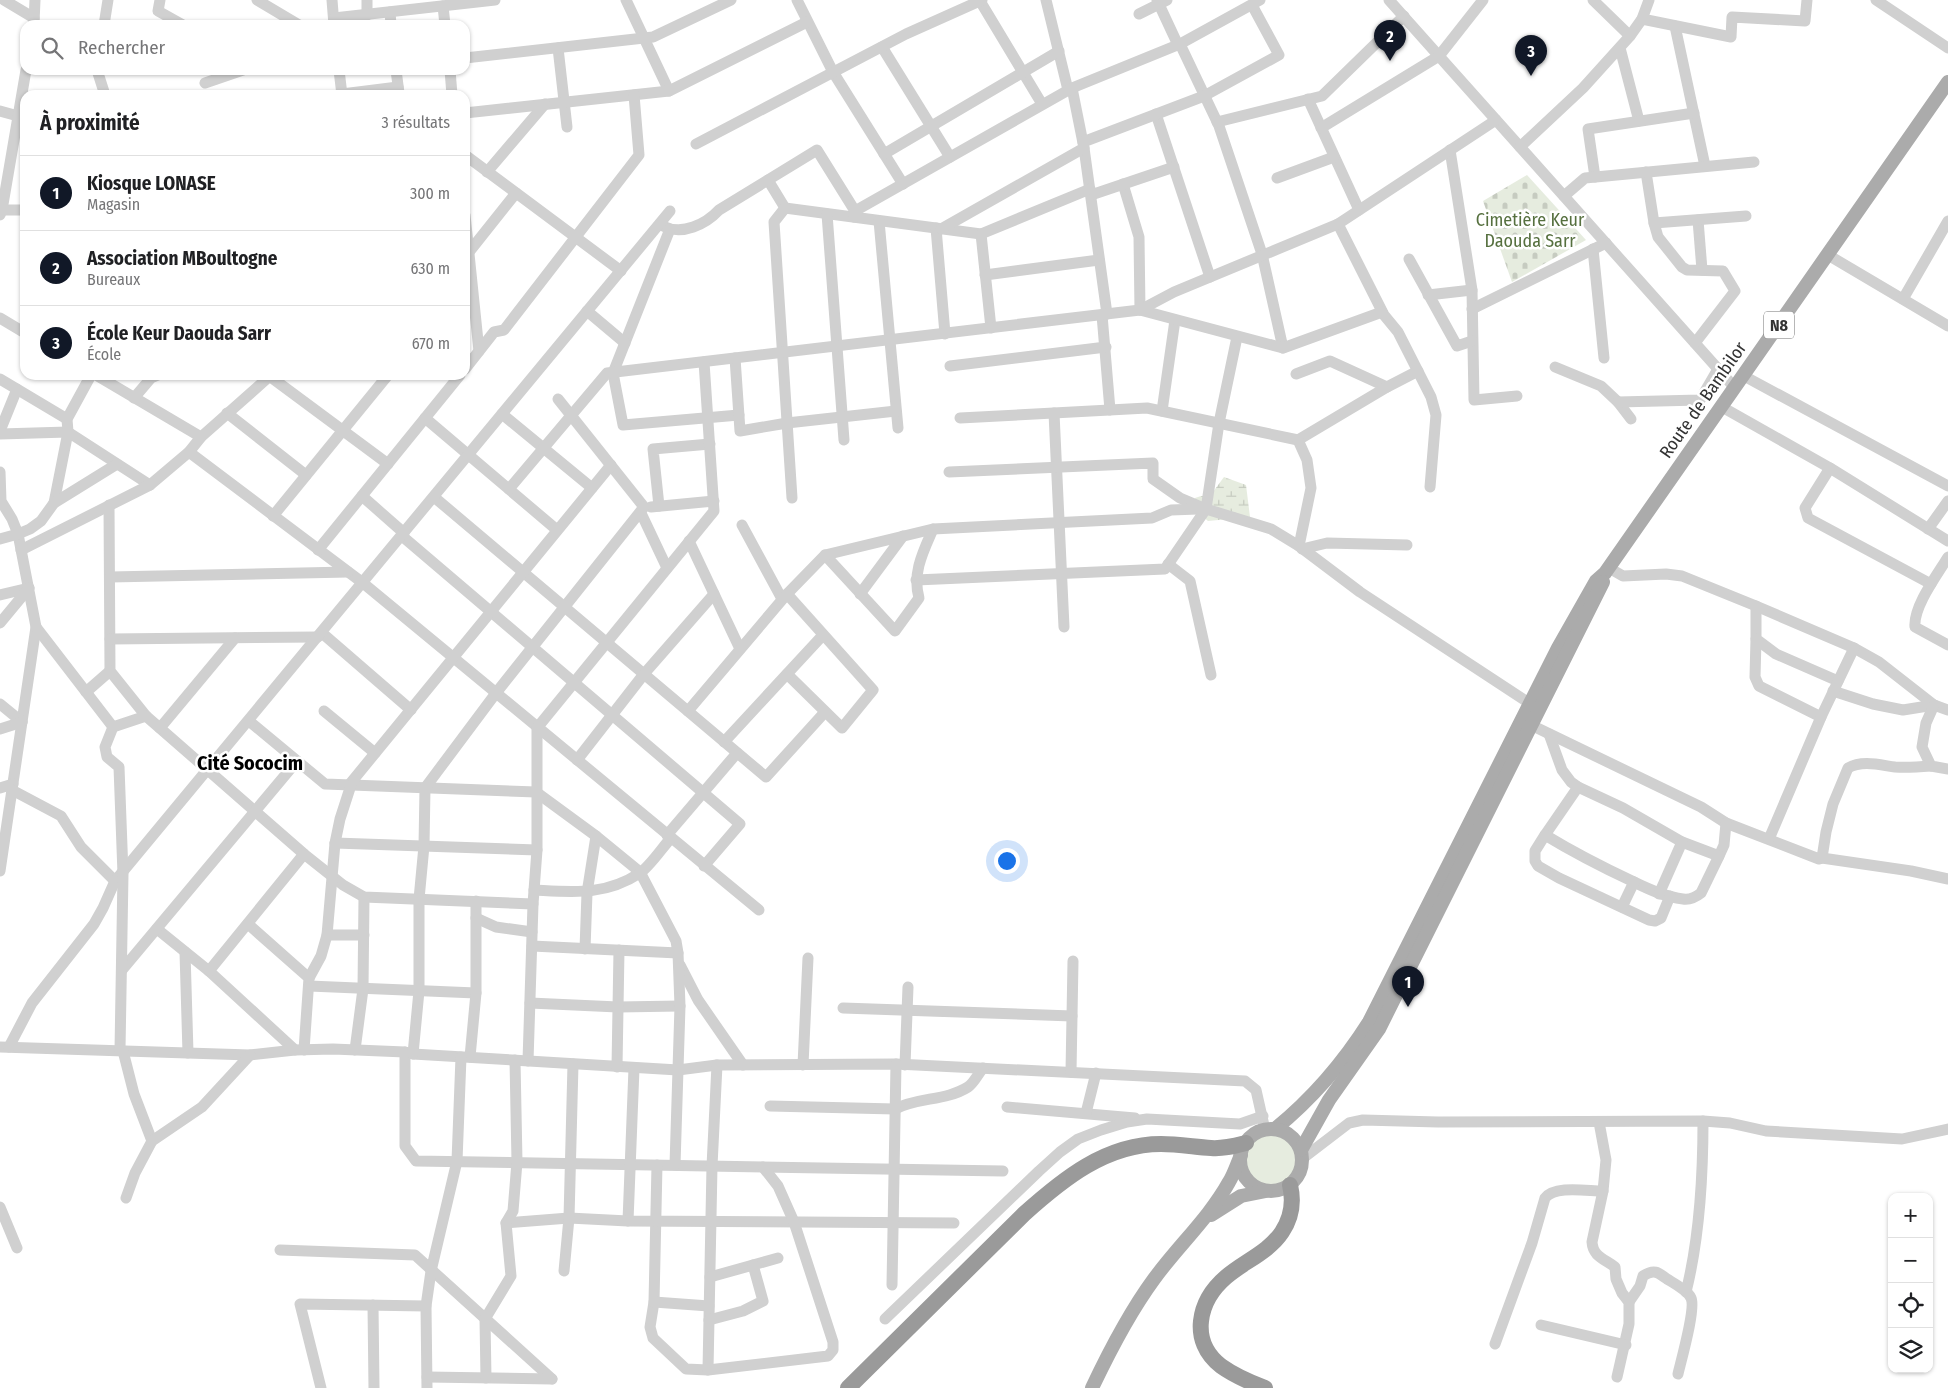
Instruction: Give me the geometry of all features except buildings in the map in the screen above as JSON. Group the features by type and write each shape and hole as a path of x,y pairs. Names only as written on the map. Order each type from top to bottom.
{"highway":[{"path":"848,1388 1024,1214 1052,1189 1081,1168 1121,1150 1146,1144 1243,1149"},
{"path":"1265,1388 1245,1381 1220,1365 1205,1346 1200,1333 1201,1314 1209,1295 1226,1277 1257,1256 1282,1233 1292,1210 1293,1198 1290,1185"}],"main road":[{"name":"Route de Bambilor","path":"1607,571 1948,82"},
{"path":"1092,1388 1111,1348 1135,1306 1154,1277 1200,1223 1228,1184 1243,1149 1251,1137 1319,1089 1340,1064 1369,1022 1582,604 1596,581 1607,571"},
{"path":"1200,1223 1241,1196 1281,1189 1290,1185 1297,1178 1301,1169 1302,1155 1328,1100 1379,1029 1595,601 1607,571"},
{"path":"1268,1125 1292,1137 1302,1155"},
{"path":"1243,1149 1241,1165 1248,1180 1254,1186 1267,1190"}],"street":[{"path":"4,0 31,20"},
{"path":"34,0 34,20"},
{"path":"105,20 108,0"},
{"path":"160,0 158,11 174,20"},
{"path":"257,0 291,20"},
{"path":"332,0 334,20"},
{"path":"367,0 367,14"},
{"path":"342,20 395,8 443,6 460,2 495,0"},
{"path":"626,0 668,91"},
{"path":"470,57 653,37 731,0"},
{"path":"796,0 833,72 903,184"},
{"path":"696,144 882,47 981,0 1042,104"},
{"path":"1046,0 1084,145 1099,260 1110,410"},
{"path":"1389,0 1735,388"},
{"path":"1321,128 1439,56 1482,0"},
{"path":"1593,0 1630,36"},
{"path":"1520,147 1583,88 1620,48 1642,19 1649,0"},
{"path":"1642,19 1731,38 1732,17 1805,21 1807,0"},
{"path":"1876,0 1948,48"},
{"path":"1139,14 1161,1 1179,45 1217,122 1262,254 1283,348"},
{"path":"854,214 1070,89 1179,45 1256,2 1279,55 1204,96 1084,145 938,229"},
{"path":"443,6 444,20"},
{"path":"1217,122 1322,96 1404,16"},
{"path":"470,112 668,91 807,22"},
{"path":"1674,26 1705,166"},
{"path":"882,47 950,157"},
{"path":"558,48 566,127"},
{"path":"1620,48 1639,121"},
{"path":"884,154 1059,52"},
{"path":"23,90 25,75"},
{"path":"99,75 103,90"},
{"path":"205,83 228,75"},
{"path":"340,75 342,90"},
{"path":"396,75 398,90"},
{"path":"450,75 452,90"},
{"path":"470,363 494,332 504,330 639,155 634,95"},
{"path":"1308,100 1359,210"},
{"path":"20,104 1,212 20,210"},
{"path":"487,172 546,104"},
{"path":"0,111 18,116"},
{"path":"1595,177 1588,129 1694,113"},
{"path":"1156,114 1210,276"},
{"path":"509,489 607,373 1140,310 1210,276 1338,224 1496,120"},
{"path":"665,226 679,230 706,222 720,210 817,150 854,214"},
{"path":"1450,150 1472,290 1474,400 1517,396"},
{"path":"1277,178 1334,157"},
{"path":"470,159 620,271"},
{"path":"1564,196 1585,178 1754,162"},
{"path":"785,208 827,214 854,214 879,221 981,234 1090,192 1124,184 1174,167"},
{"path":"1646,172 1658,237 1682,267 1692,271 1723,271 1735,291 1695,343"},
{"path":"768,180 785,208"},
{"path":"1124,184 1139,237 1140,310"},
{"path":"470,251 516,193"},
{"path":"785,208 774,222 792,498"},
{"path":"670,211 613,373 623,425 739,415"},
{"path":"827,214 844,440"},
{"path":"1654,223 1746,216"},
{"path":"1698,220 1702,270"},
{"path":"879,221 898,428"},
{"path":"1903,300 1948,222"},
{"path":"1338,224 1382,312 1398,332 1431,397 1436,416 1430,487"},
{"path":"5,1047 32,1003 94,924 119,878 620,271 665,226"},
{"path":"938,229 945,334"},
{"path":"981,234 991,328"},
{"path":"1472,309 1606,243"},
{"path":"1594,249 1604,358"},
{"path":"1828,255 1948,326"},
{"path":"1409,259 1457,346 1472,341"},
{"path":"985,275 1099,260"},
{"path":"470,262 479,351"},
{"path":"1428,295 1472,290"},
{"path":"1140,310 1283,348 1382,312"},
{"path":"587,311 624,343"},
{"path":"0,318 20,330"},
{"path":"1162,411 1175,320"},
{"path":"916,580 1164,569 1206,509 1219,423 1237,337"},
{"path":"950,366 1106,347"},
{"path":"735,358 740,431 787,423 896,412"},
{"path":"1296,374 1330,361 1387,387"},
{"path":"528,1061 533,904 537,850 537,728 714,511 704,362"},
{"path":"1555,367 1601,386 1618,402 1631,419"},
{"path":"1618,402 1700,400 1718,369"},
{"path":"960,418 1147,408 1298,440 1387,387 1418,371"},
{"path":"1744,376 1948,486"},
{"path":"0,379 67,419"},
{"path":"54,503 68,432 67,419 88,380"},
{"path":"104,380 200,437"},
{"path":"134,398 150,380"},
{"path":"21,550 150,485 189,452 200,437 264,380"},
{"path":"276,380 388,464"},
{"path":"273,516 384,380"},
{"path":"318,550 456,380"},
{"path":"16,389 0,433 68,432 150,485"},
{"path":"558,398 643,510 667,568"},
{"path":"1722,407 1830,468 1948,541"},
{"path":"1054,413 1064,627"},
{"path":"227,414 306,476"},
{"path":"502,414 592,488"},
{"path":"425,418 557,530"},
{"path":"1298,440 1307,460 1312,488 1300,547"},
{"path":"659,506 653,449 710,444"},
{"path":"189,452 363,583 758,910"},
{"path":"949,472 1153,463 1153,479 1180,498 1206,509 1271,529 1300,547 1360,592 1530,703"},
{"path":"0,539 30,529 41,521 54,503 117,464"},
{"path":"300,1050 309,982 321,956 327,935 335,843 350,785 610,465"},
{"path":"1830,468 1805,508 1808,518 1931,584"},
{"path":"0,472 1,501 12,519 18,534 36,626 0,871"},
{"path":"362,496 490,612 740,824 704,866"},
{"path":"434,497 766,777 825,712"},
{"path":"714,501 659,506 643,510 496,693 425,788 424,846 419,899 419,991 409,1053 405,1146 416,1161 1003,1171"},
{"path":"1928,529 1948,501"},
{"path":"110,505 110,671 146,716 304,854 343,885 364,896 533,904"},
{"path":"688,711 785,597 825,555 933,528 1152,518 1171,510 1185,508 1206,509"},
{"path":"742,525 785,597 873,690 842,728 787,674"},
{"path":"825,555 895,631 919,598 916,580 919,561 933,528"},
{"path":"860,594 903,536"},
{"path":"689,541 740,649"},
{"path":"1300,547 1327,543 1406,545"},
{"path":"1948,557 1931,584 1914,619 1915,627 1948,645"},
{"path":"1168,564 1190,581 1211,675"},
{"path":"1607,571 1623,576 1666,574 1682,576 1756,606 1854,648 1880,662 1934,705 1948,710"},
{"path":"110,577 348,572"},
{"path":"0,595 29,588"},
{"path":"0,623 29,588"},
{"path":"577,760 644,674 714,594"},
{"path":"1756,606 1754,677 1759,686 1821,718"},
{"path":"36,626 113,727"},
{"path":"110,639 320,635 411,710"},
{"path":"724,742 823,635"},
{"path":"160,728 235,638"},
{"path":"1756,639 1776,654 1873,704 1903,710 1934,705"},
{"path":"1769,839 1835,686 1854,648"},
{"path":"86,692 110,671"},
{"path":"0,704 22,722"},
{"path":"1931,766 1922,747 1926,723 1934,705"},
{"path":"324,711 375,754"},
{"path":"146,716 113,727 105,746 106,755 119,767 119,878 122,970 121,1050 134,1094 152,1141"},
{"path":"249,721 325,784 536,792 596,836 640,872 676,941 678,957 680,1006 675,1165"},
{"path":"0,729 22,722"},
{"path":"1531,725 1701,807 1726,823 1813,858 1911,871 1948,879"},
{"path":"1549,734 1562,770 1570,782 1623,808 1682,842 1719,856"},
{"path":"534,890 587,893 609,888 640,872 737,753"},
{"path":"122,970 297,761"},
{"path":"1822,858 1833,804 1848,768 1865,763 1915,768 1931,766 1948,769"},
{"path":"0,788 12,787 61,816 81,847 119,878"},
{"path":"1578,787 1535,851 1535,861 1538,866 1559,878 1649,920 1655,921 1661,918 1665,895 1682,842"},
{"path":"1545,835 1575,854 1634,882 1665,895 1685,899 1696,897 1701,893 1724,845 1726,823"},
{"path":"585,949 587,893 596,836"},
{"path":"335,843 537,850"},
{"path":"209,971 304,854"},
{"path":"1622,907 1634,882"},
{"path":"355,1050 363,989 364,896"},
{"path":"280,1250 415,1255 431,1271 552,1379 486,1378 427,1382 426,1306 431,1271 457,1161 465,1057 476,993 476,901"},
{"path":"476,918 496,927 532,932"},
{"path":"248,924 309,982 363,989 476,993"},
{"path":"157,928 300,1050"},
{"path":"327,935 364,935"},
{"path":"532,946 619,950 678,957"},
{"path":"617,1068 619,950"},
{"path":"185,952 188,1052"},
{"path":"678,957 698,1000 743,1065"},
{"path":"802,1065 808,958"},
{"path":"1071,1072 1073,961"},
{"path":"892,1285 895,1109 907,1010 908,986"},
{"path":"530,1003 618,1007 680,1006"},
{"path":"843,1008 1072,1016"},
{"path":"5,1047 250,1055 300,1050 355,1050 617,1068 678,1070 717,1065 900,1064 1245,1081 1256,1090 1268,1125 1147,1119 1007,1107"},
{"path":"126,1198 135,1173 152,1141 202,1107 250,1055"},
{"path":"486,1378 485,1319 511,1276 506,1223 513,1211 517,1162 516,1060"},
{"path":"564,1270 569,1218 573,1064"},
{"path":"708,1370 712,1166 717,1065"},
{"path":"628,1221 634,1068"},
{"path":"770,1106 895,1109 906,1103 948,1096 969,1086 983,1068"},
{"path":"1086,1113 1096,1073"},
{"path":"886,1319 1060,1152 1078,1139 1101,1130 1147,1119"},
{"path":"1302,1155 1349,1123 1363,1120 1438,1122 1703,1121 1730,1123 1766,1131 1902,1139 1948,1129"},
{"path":"1686,1292 1695,1256 1703,1156 1703,1121"},
{"path":"1599,1122 1606,1160 1603,1191 1592,1250 1597,1256 1615,1267 1616,1280 1629,1302"},
{"path":"657,1165 654,1302 650,1327 652,1338 686,1369 708,1370 828,1356 833,1350 833,1342 794,1222 778,1186 763,1166"},
{"path":"1495,1344 1532,1243 1545,1198 1549,1193 1560,1190 1603,1191"},
{"path":"0,1207 17,1248"},
{"path":"506,1223 569,1218 628,1221 954,1223"},
{"path":"710,1277 778,1258"},
{"path":"709,1320 743,1311 763,1301 753,1265"},
{"path":"1617,1377 1626,1345 1629,1324 1629,1302 1640,1286 1643,1276 1650,1271 1658,1272 1686,1292 1692,1300 1692,1311 1678,1374"},
{"path":"654,1302 709,1306"},
{"path":"321,1388 300,1304 426,1306"},
{"path":"373,1305 374,1388"},
{"path":"1541,1325 1626,1345"}],"green space":[{"name":"Cimetière Keur Daouda Sarr","path":"1527,175 1586,240 1512,282 1483,201"},
{"path":"1224,477 1246,485 1250,517 1208,521 1196,511 1195,498 1210,496"},
{"path":"1272,1134 1282,1136 1291,1142 1297,1151 1299,1161 1297,1171 1291,1180 1282,1186 1272,1188 1262,1186 1253,1180 1247,1171 1245,1161 1247,1151 1253,1142 1262,1136"}],"place":[{"name":"Association MBoultogne","path":"1390,61"},
{"name":"École Keur Daouda Sarr","path":"1531,76"},
{"name":"Kiosque LONASE","path":"1408,1007"}],"district":[{"name":"Cité Sococim","path":"250,763"}]}
